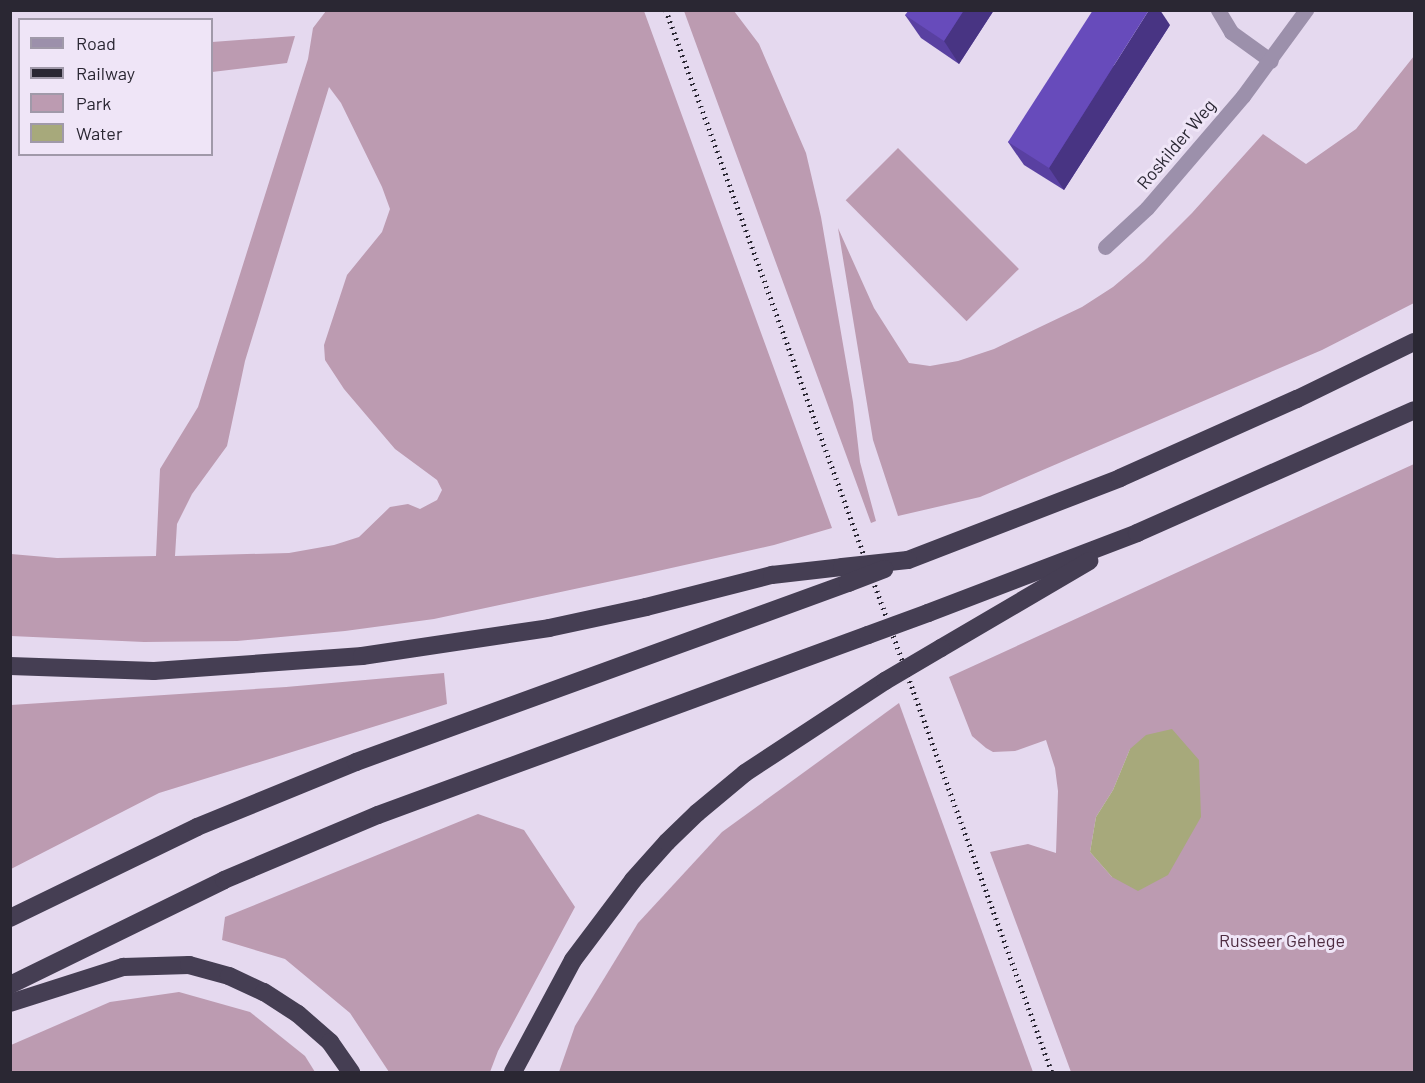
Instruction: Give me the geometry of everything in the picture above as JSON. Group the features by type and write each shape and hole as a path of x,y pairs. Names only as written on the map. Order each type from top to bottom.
{"highway":[{"path":"10,918 197,828 356,762 845,575 908,560 1120,478 1297,399 1414,342"},
{"path":"10,985 224,880 378,815 928,614 1137,533 1414,410"},
{"path":"513,1072 573,960 633,880 667,842 746,773 885,681 1137,533"},
{"path":"10,666 154,671 362,656 549,628 646,607 772,575 845,575"},
{"path":"10,1003 123,967 189,965 229,976 264,992 298,1014 330,1042 351,1072"}],"street":[{"path":"1218,10 1232,32 1271,61"},
{"name":"Roskilder Weg","path":"1105,247 1147,208 1271,61 1306,10"}],"green space":[{"path":"326,11 644,11 832,528 774,545 434,619 345,631 237,641 144,642 11,636 11,554 57,558 156,556 160,469 198,407 308,59 313,28","holes":["329,87 341,103 382,187 390,209 382,232 347,275 324,345 325,360 344,389 395,449 437,480 442,490 437,500 420,509 408,504 390,507 359,537 334,545 289,553 175,556 177,524 192,494 227,446 245,361"]},
{"path":"684,11 734,11 759,44 806,153 821,217 853,402 860,462 876,521 871,523"},
{"path":"295,36 287,63 213,72 213,42"},
{"path":"1414,56 1414,303 1322,350 980,497 898,516 873,440 838,228 874,308 909,363 930,366 958,361 994,349 1082,307 1113,287 1144,261 1192,213 1263,134 1306,164 1356,129"},
{"path":"898,148 1019,269 967,321 846,200"},
{"name":"Russeer Gehege","path":"1414,464 1414,1072 1071,1072 990,852 1028,844 1056,853 1058,791 1055,768 1046,740 1015,751 993,752 972,736 949,677","holes":["1130,749 1112,877 1090,852 1096,817 1113,790"]},
{"path":"444,673 447,704 159,793 11,869 11,705 286,687"},
{"path":"899,703 1033,1072 559,1072 575,1026 638,923 722,832"},
{"path":"478,814 524,830 575,907 498,1051 490,1072 389,1072 350,1013 285,959 222,940 225,917"},
{"path":"179,992 250,1012 305,1056 315,1072 11,1072 11,1045 110,1002"}],"water":[{"path":"1172,729 1199,760 1201,817 1168,875 1138,891 1112,877 1090,852 1096,817 1113,790 1130,749 1146,735"}],"building":[{"path":"909,10 964,10 944,41 905,15"},
{"path":"1093,10 1149,10 1049,168 1008,142"}],"railway":[{"path":"666,10 1052,1072"}]}
